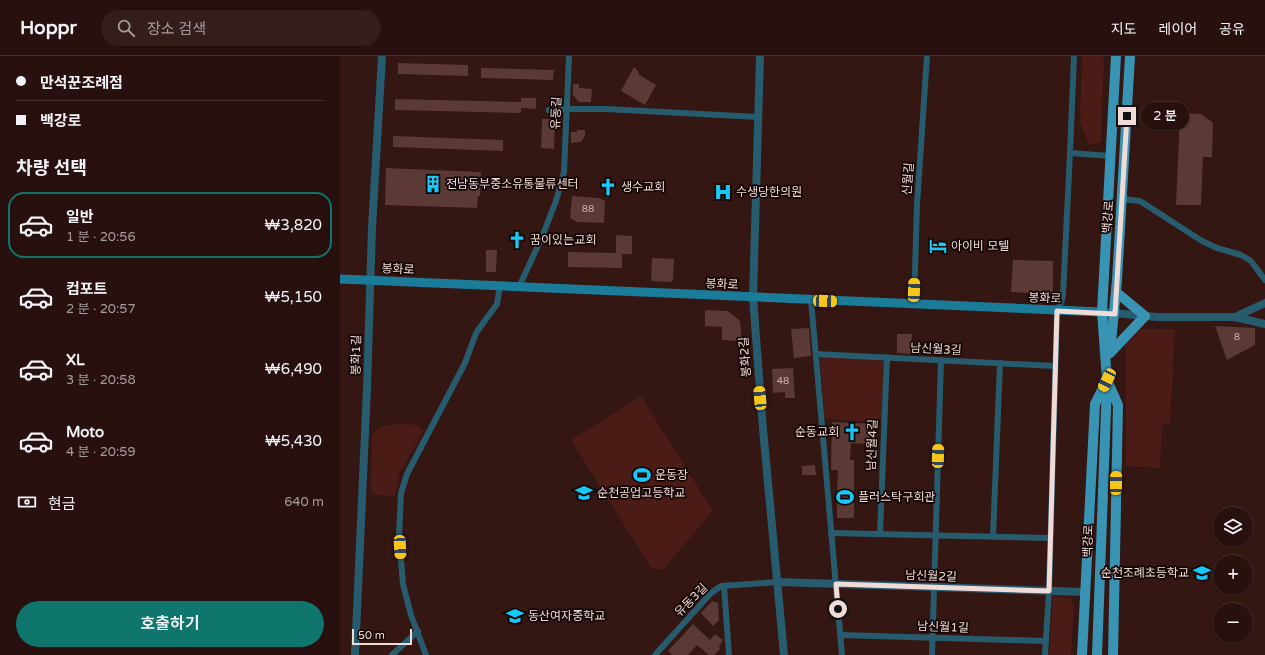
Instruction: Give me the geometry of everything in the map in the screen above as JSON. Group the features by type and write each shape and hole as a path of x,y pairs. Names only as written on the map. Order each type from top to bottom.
{"main road":[{"name":"백강로","path":"1107,380 1102,312 1116,56"},
{"name":"백강로","path":"1097,655 1107,380 1115,314 1130,56"},
{"name":"봉화로","path":"340,279 1102,312"},
{"path":"1110,353 1145,316 1116,292"},
{"path":"1082,655 1084,592 1095,404 1107,380"},
{"path":"1107,380 1118,405 1112,655"}],"street":[{"name":"봉화1길","path":"355,655 367,388 370,280 382,56"},
{"name":"유동길","path":"519,287 556,201 564,172 569,56"},
{"name":"봉화2길","path":"760,56 752,298 784,655"},
{"name":"신월길","path":"914,305 917,205 927,56"},
{"path":"1045,655 1049,591 1057,311 1063,295 1074,56"},
{"path":"549,110 606,109 758,117"},
{"path":"1070,153 1111,156"},
{"path":"1122,199 1140,201 1202,241 1246,258 1251,261 1265,280"},
{"path":"426,655 408,604 403,584 399,536 402,488 407,474 465,363 476,333 497,304 500,286"},
{"path":"811,300 842,655"},
{"path":"1235,317 1265,303"},
{"path":"1102,312 1145,316 1235,317 1265,324"},
{"name":"남신월3길","path":"816,354 1056,366"},
{"name":"남신월4길","path":"880,534 887,357"},
{"path":"932,655 941,360"},
{"path":"993,537 1000,363"},
{"path":"831,533 1050,538"},
{"name":"남신월2길","path":"778,582 1084,592"},
{"name":"유동3길","path":"655,655 711,593 721,586 778,582"},
{"path":"723,655 728,652 724,586"},
{"path":"392,655 418,631"},
{"name":"남신월1길","path":"840,634 1046,641"}],"shaded area":[{"path":"1082,56 1104,56 1101,142 1091,145 1088,142 1080,122"},
{"path":"1141,329 1175,329 1170,424 1162,424 1160,468 1126,466 1126,344"},
{"path":"820,357 884,360 882,422 825,419"},
{"name":"운동장","path":"641,396 713,511 663,569 652,569 571,440"},
{"path":"415,424 424,430 399,474 395,497 378,495 371,492 372,434 387,425"},
{"path":"1053,596 1070,598 1074,604 1071,655 1049,655"}],"building":[{"path":"398,63 468,65 468,76 398,74"},
{"path":"634,67 639,72 638,74 656,85 645,105 621,91"},
{"path":"481,68 554,70 553,80 481,78"},
{"path":"573,84 579,84 579,88 592,89 591,102 579,102 573,95"},
{"path":"521,98 536,98 536,109 521,108 521,113 395,110 395,99 521,102"},
{"path":"1180,113 1201,114 1213,123 1212,157 1203,157 1201,205 1176,205"},
{"path":"542,119 555,119 554,149 541,148"},
{"path":"577,130 585,130 585,136 581,142 571,143 571,132 577,132"},
{"path":"393,136 503,140 503,151 393,147"},
{"name":"전남동부중소유통물류센터","path":"386,168 481,172 480,196 478,196 477,208 385,205"},
{"path":"572,196 599,198 605,201 604,223 577,222 570,218"},
{"path":"616,235 632,236 632,254 622,254 622,268 568,267 568,252 616,253"},
{"path":"486,250 497,250 496,272 486,272"},
{"path":"652,258 674,259 673,280 670,282 651,281"},
{"path":"1013,260 1053,261 1053,294 1011,292"},
{"path":"705,310 728,311 740,321 742,341 722,340 722,327 705,326"},
{"path":"1215,326 1255,328 1255,345 1227,360"},
{"path":"809,328 811,356 794,358 791,329"},
{"path":"897,334 912,334 911,354 897,353"},
{"path":"793,368 795,398 785,398 785,392 773,393 772,369"},
{"path":"832,422 873,424 870,442 865,444 851,443 850,460 854,460 854,518 837,518 837,501 835,501 835,493 837,493 838,470 831,470"},
{"path":"815,465 816,475 802,475 802,466"},
{"path":"712,601 718,603 719,620 713,626 701,613"},
{"path":"693,624 710,640 715,634 723,640 719,647 720,649 714,655 709,655 697,645 688,655 672,655 668,651"}],"place":[{"name":"전남동부중소유통물류센터","path":"433,184"},
{"name":"생수교회","path":"608,187"},
{"name":"수생당한의원","path":"723,192"},
{"name":"꿈이있는교회","path":"517,240"},
{"name":"아이비 모텔","path":"938,246"},
{"name":"순동교회","path":"852,432"},
{"name":"운동장","path":"642,475"},
{"name":"순천공업고등학교","path":"584,493"},
{"name":"플러스탁구회관","path":"845,497"},
{"name":"순천조례초등학교","path":"1202,573"},
{"name":"동산여자중학교","path":"515,616"}],"route":[{"path":"838,609 836,584 1049,591 1057,311 1102,312 1115,314 1127,116"}]}
